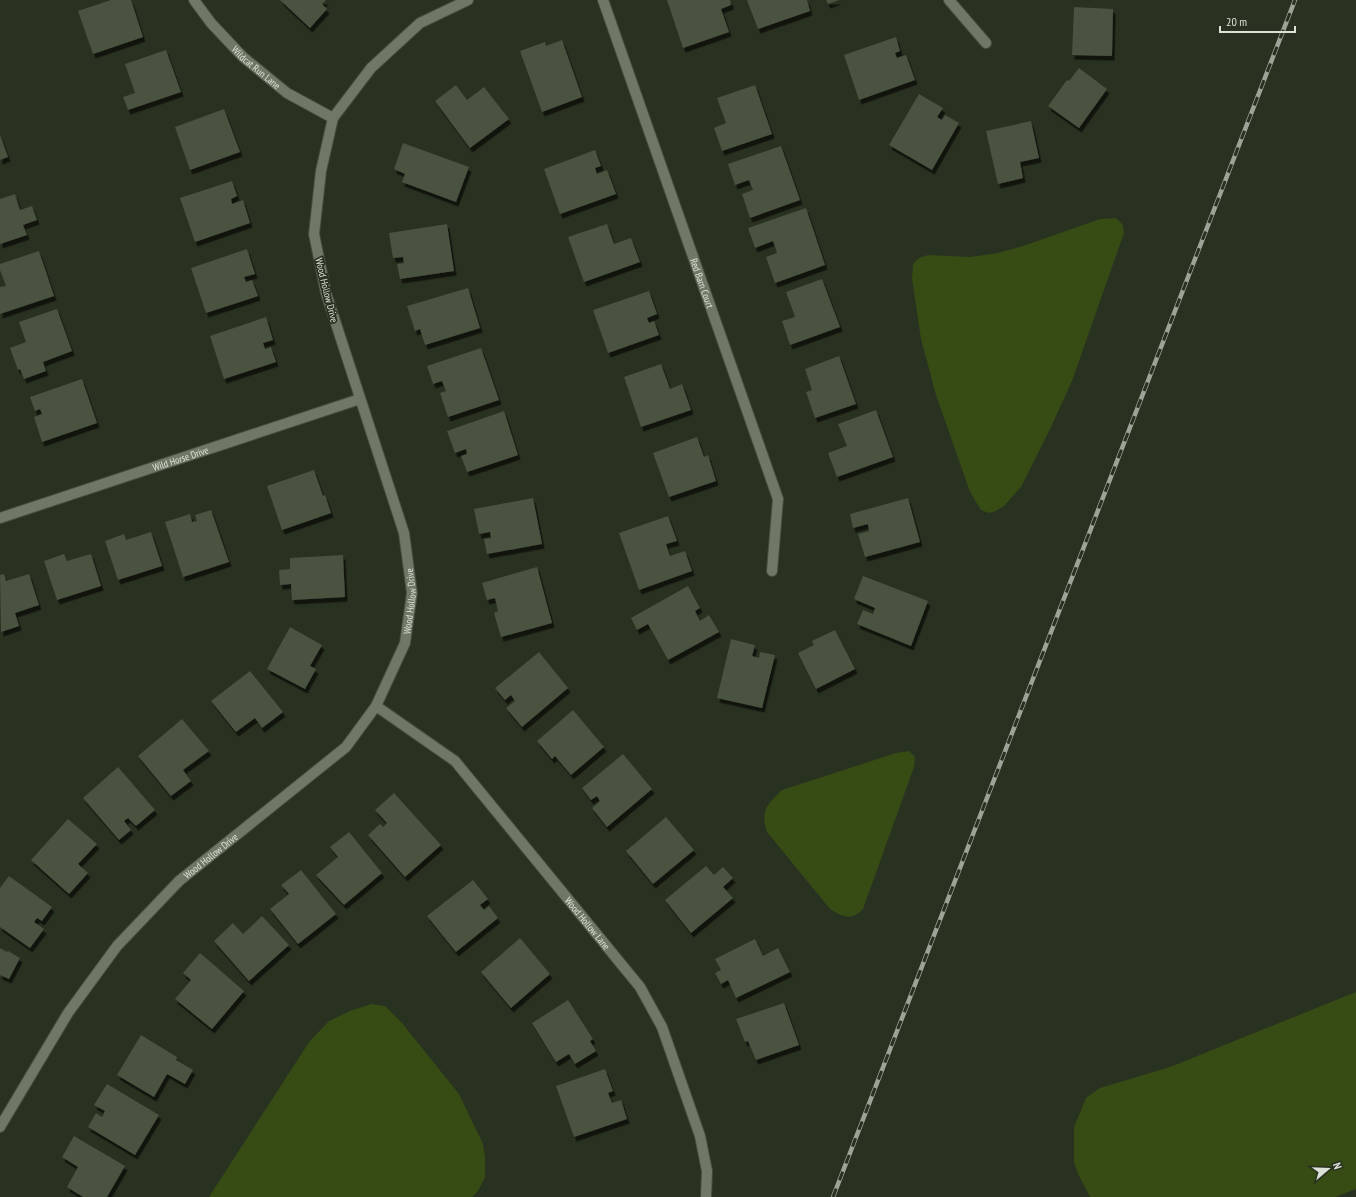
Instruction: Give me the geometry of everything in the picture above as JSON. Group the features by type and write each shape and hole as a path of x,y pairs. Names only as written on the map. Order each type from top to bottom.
{"street":[{"name":"Wildcat Run Lane","path":"194,0 210,23 243,57 287,93 333,118"},
{"name":"Wood Hollow Drive","path":"0,1127 68,1014 117,946 179,881 346,747 376,706 405,643 412,593 404,533 326,293 314,234 321,171 333,118 371,68 420,24 468,0"},
{"name":"Red Barn Court","path":"603,0 778,499 772,571"},
{"path":"950,0 986,43"},
{"name":"Wild Horse Drive","path":"0,518 360,399"},
{"name":"Wood Hollow Lane","path":"376,706 455,761 640,987 662,1027 700,1136 707,1171 706,1197"}],"shaded area":[{"path":"1116,218 1123,225 1124,233 1072,381 1051,427 1021,487 1004,506 996,511 989,513 981,510 970,492 936,395 921,339 912,279 913,264 919,258 928,255 970,257 998,253 1023,246 1100,219"},
{"path":"909,751 915,757 914,767 863,909 855,915 843,916 830,909 767,832 764,819 766,808 782,790 896,753"},
{"path":"1356,992 1356,1189 1335,1197 1090,1197 1078,1174 1074,1162 1074,1127 1086,1098 1100,1088 1170,1067"},
{"path":"371,1004 385,1006 402,1023 459,1094 483,1144 485,1157 485,1177 478,1191 472,1197 209,1197 309,1042 329,1021 350,1011"}],"building":[{"path":"111,0 131,0 143,37 93,54 78,11"},
{"path":"280,0 326,0 322,4 327,9 310,28"},
{"path":"667,0 730,0 731,5 721,9 729,32 683,48"},
{"path":"747,0 807,0 810,11 758,29"},
{"path":"826,0 839,0 828,4"},
{"path":"1074,7 1113,9 1112,56 1072,55"},
{"path":"896,37 900,51 895,53 897,58 906,55 915,80 859,100 844,55"},
{"path":"562,40 582,97 542,112 520,51 545,42 546,46"},
{"path":"166,50 181,92 128,110 123,97 135,93 125,64"},
{"path":"1079,68 1107,89 1079,128 1048,106 1067,80 1069,81"},
{"path":"456,85 467,100 484,87 509,119 470,148 435,101"},
{"path":"755,85 772,134 722,151 714,128 726,123 717,98"},
{"path":"919,94 943,108 937,117 942,120 945,115 959,123 932,170 889,145"},
{"path":"224,109 240,152 190,170 175,127"},
{"path":"1031,121 1039,158 1020,162 1023,178 998,184 986,131"},
{"path":"0,135 8,157 0,160"},
{"path":"403,143 469,167 456,202 402,182 405,174 394,169"},
{"path":"781,146 800,200 750,218 742,194 753,190 749,180 735,185 728,164"},
{"path":"595,150 601,166 595,168 597,174 607,170 616,194 560,214 544,169"},
{"path":"232,181 237,196 231,199 232,204 243,200 250,223 195,242 180,198"},
{"path":"15,194 20,210 32,206 37,220 23,225 27,235 0,244 0,199"},
{"path":"806,208 825,265 775,283 766,257 777,253 773,241 755,248 748,228"},
{"path":"447,224 454,271 400,279 397,264 404,263 403,257 393,258 389,233"},
{"path":"607,224 614,244 631,238 640,262 584,282 568,237"},
{"path":"247,249 255,274 244,277 246,282 252,280 258,296 206,313 191,268"},
{"path":"39,251 54,296 0,314 0,287 6,286 0,270 0,264"},
{"path":"822,279 840,327 790,345 782,321 795,317 786,292"},
{"path":"468,288 480,328 425,345 420,329 415,331 407,306"},
{"path":"649,291 657,314 647,318 649,323 654,321 659,335 608,353 593,310"},
{"path":"57,309 72,351 43,362 46,371 24,379 20,369 18,370 10,348 26,342 19,322"},
{"path":"266,317 273,340 263,343 265,349 271,347 276,362 224,379 210,336"},
{"path":"481,348 499,400 448,417 440,393 446,391 442,381 433,384 427,366"},
{"path":"839,356 856,404 815,418 806,392 812,390 805,369"},
{"path":"661,364 670,389 682,384 691,410 641,427 624,377"},
{"path":"82,379 97,423 42,442 34,417 42,414 40,409 35,411 30,397"},
{"path":"876,410 893,457 837,477 828,453 847,446 838,424"},
{"path":"504,411 518,455 467,472 461,456 467,454 466,449 455,453 447,431"},
{"path":"697,437 704,457 708,455 716,481 669,497 653,453"},
{"path":"314,470 331,513 282,530 267,486"},
{"path":"533,498 542,544 487,554 484,539 491,538 490,532 479,534 474,509"},
{"path":"908,498 920,542 865,557 858,534 869,531 868,524 853,528 850,514"},
{"path":"211,510 229,562 183,577 165,522 190,514 192,522 197,521 195,515"},
{"path":"668,516 677,541 666,544 670,556 685,551 692,571 639,590 619,533"},
{"path":"151,532 162,566 118,580 105,541 124,534 126,540"},
{"path":"64,554 67,561 91,554 101,586 57,600 44,561"},
{"path":"343,555 345,597 292,600 291,584 280,585 279,570 290,569 290,558"},
{"path":"537,567 552,623 501,637 494,613 498,611 495,598 487,600 482,583"},
{"path":"4,574 6,581 29,574 39,605 15,613 19,626 1,632 0,575"},
{"path":"863,576 928,601 911,646 857,624 863,610 873,614 875,608 854,599"},
{"path":"688,586 700,608 695,611 700,621 709,615 719,632 668,660 648,624 637,630 631,618"},
{"path":"290,627 322,645 310,666 316,669 305,689 267,669"},
{"path":"835,630 855,669 816,689 798,653 814,645 812,641"},
{"path":"731,639 755,645 752,656 759,658 760,652 775,655 762,708 717,698"},
{"path":"539,652 568,688 522,727 506,708 515,701 511,695 505,700 495,688"},
{"path":"250,671 283,712 262,728 255,718 236,732 211,701"},
{"path":"573,710 604,747 571,775 555,756 552,759 537,741"},
{"path":"182,719 209,751 183,770 191,781 171,796 138,756"},
{"path":"623,754 652,789 607,827 592,808 600,801 597,796 591,800 582,788"},
{"path":"118,767 155,810 136,826 128,818 124,821 131,830 119,840 83,798"},
{"path":"394,793 441,845 405,877 368,835 380,824 383,827 387,823 375,810"},
{"path":"666,817 694,850 653,884 626,851"},
{"path":"68,819 97,844 78,864 88,873 69,894 31,860"},
{"path":"349,832 382,873 344,905 316,875 338,857 330,847"},
{"path":"706,866 714,875 723,867 733,878 723,887 733,898 691,933 665,900"},
{"path":"301,870 336,914 298,944 270,909 289,894 281,885"},
{"path":"9,876 52,907 42,921 37,918 34,922 44,929 30,948 0,927 0,888"},
{"path":"473,880 488,899 480,905 484,910 489,906 498,918 456,952 427,916"},
{"path":"262,916 289,945 249,981 214,941 233,923 243,934"},
{"path":"520,938 550,974 511,1008 481,972"},
{"path":"755,939 763,956 778,948 790,972 736,998 728,980 721,984 715,973 721,970 715,959"},
{"path":"0,948 20,958 9,979 0,975"},
{"path":"200,953 244,991 212,1029 175,999 191,980 183,973"},
{"path":"568,1000 593,1039 590,1041 596,1051 575,1064 569,1054 556,1062 532,1023"},
{"path":"784,1003 799,1045 756,1060 748,1041 745,1042 736,1019"},
{"path":"141,1035 177,1057 176,1060 193,1070 185,1084 167,1074 154,1097 117,1075"},
{"path":"605,1069 613,1091 608,1093 612,1103 621,1100 627,1119 574,1137 556,1086"},
{"path":"107,1084 159,1115 135,1155 88,1127 96,1113 102,1117 105,1111 94,1105"},
{"path":"74,1136 125,1166 107,1197 83,1197 67,1187 78,1167 62,1157"}],"railway":[{"path":"833,1197 1295,0"}]}
